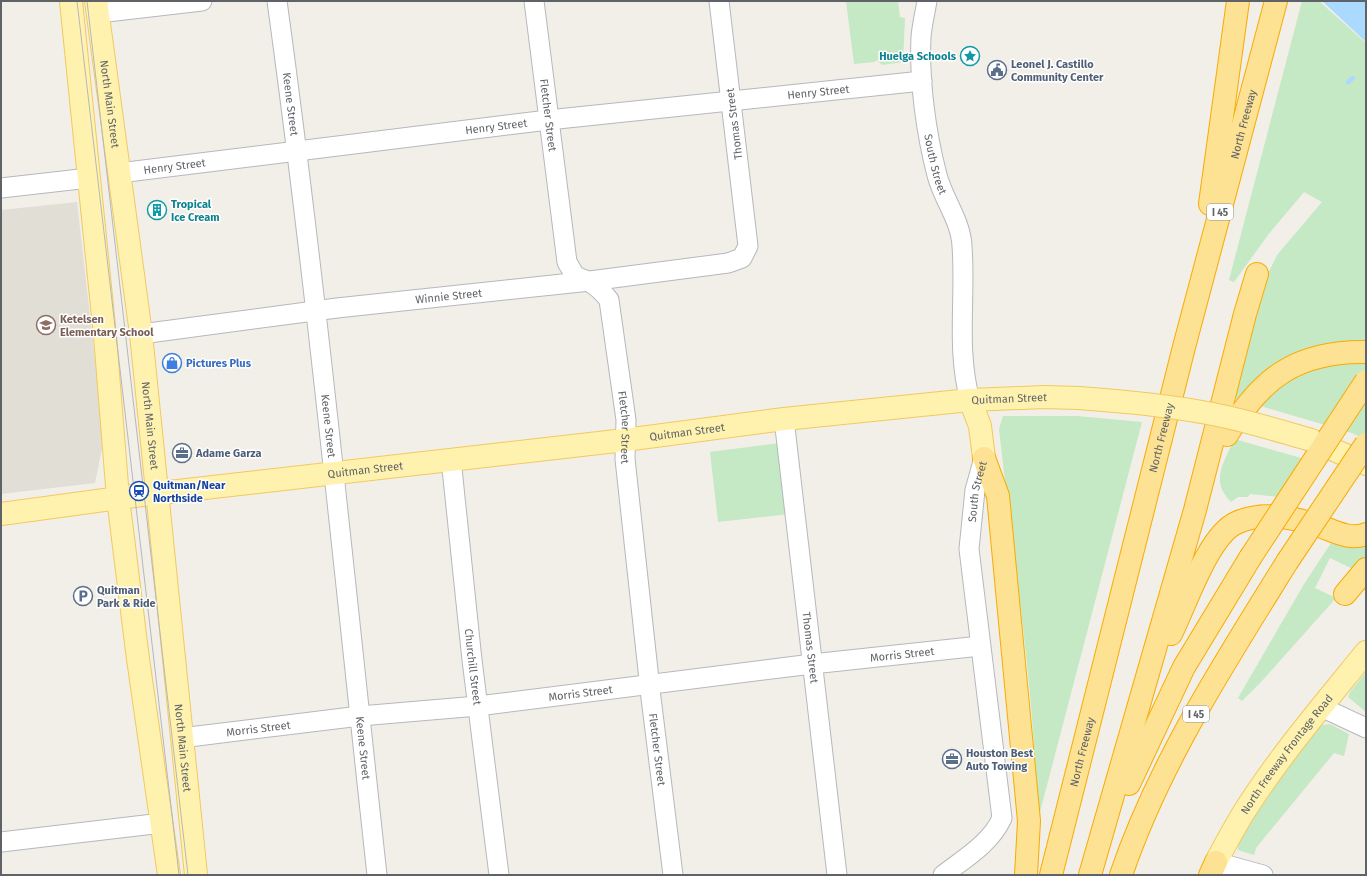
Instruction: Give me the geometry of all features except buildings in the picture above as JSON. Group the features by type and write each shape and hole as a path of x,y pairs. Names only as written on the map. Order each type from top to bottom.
{"highway":[{"path":"1184,347 1209,208 1238,1"},
{"name":"North Freeway","path":"1051,875 1184,347 1276,1"},
{"path":"1090,875 1147,682 1195,510 1243,321 1257,274"},
{"path":"1195,510 1222,443 1238,416 1254,395 1290,367 1314,357 1341,352 1366,352"},
{"path":"1094,875 1128,786 1164,706 1204,630 1366,381"},
{"name":"I 45","path":"1120,875 1140,825 1175,752 1213,683 1287,562 1366,444"},
{"path":"984,458 998,496 1029,821 1026,875"},
{"path":"1147,682 1208,556 1221,536 1235,523 1250,517 1267,516 1308,523 1348,536 1360,537 1366,534"},
{"path":"1345,594 1366,570"}],"main road":[{"path":"71,1 105,336 118,498 138,659 169,875"},
{"name":"North Main Street","path":"97,7 141,334 196,875"},
{"name":"Quitman Street","path":"1,514 157,493 626,440 784,419 970,400 1045,397 1146,403 1208,413 1254,423 1311,440 1366,464"},
{"name":"South Street","path":"970,400 980,426 984,458"},
{"name":"North Freeway Frontage Road","path":"1213,869 1244,812 1321,707 1366,652"}],"street":[{"path":"97,7 202,1"},
{"name":"Keene Street","path":"277,1 316,311 377,875"},
{"name":"Fletcher Street","path":"534,1 567,262 574,276 590,281 601,289 609,300 626,420 625,459 673,875"},
{"name":"Thomas Street","path":"719,1 748,246"},
{"name":"South Street","path":"927,1 921,36 922,81 930,144 937,176 952,211 962,244 962,359 965,381 970,400"},
{"name":"Henry Street","path":"119,173 548,120 922,81"},
{"path":"1,188 89,178"},
{"name":"Winnie Street","path":"141,334 316,311 590,281 728,263 742,258 748,246"},
{"name":"Thomas Street","path":"784,419 837,875"},
{"name":"South Street","path":"943,875 988,839 997,829 1002,818 969,549 975,490 984,458"},
{"name":"Churchill Street","path":"451,459 478,706 499,875"},
{"name":"Morris Street","path":"181,738 360,716 478,706 812,664 980,646"},
{"path":"1321,707 1366,728"},
{"path":"1,842 162,823"},
{"path":"1213,869 1263,875"}],"shaded area":[{"name":"Ketelsen Elementary School","path":"77,202 104,439 95,483 1,494 1,210"}],"green space":[{"path":"846,1 898,1 900,17 905,18 903,62 882,65 877,60 874,62 854,64"},
{"path":"1302,1 1319,1 1366,43 1366,440 1352,433 1230,397 1262,286 1277,255 1322,202 1304,192 1268,235 1234,282 1229,280"},
{"path":"1003,416 1077,416 1142,422 1040,812 1037,811 1032,715 999,429"},
{"path":"1234,439 1305,459 1281,497 1250,494 1248,497 1238,497 1231,502 1224,494 1221,486 1221,471"},
{"path":"780,443 789,514 718,522 710,452"},
{"path":"1331,543 1351,548 1366,547 1366,563 1359,572 1330,558 1315,588 1336,598 1261,682 1242,701 1238,698 1304,584"},
{"path":"1366,672 1366,712 1348,697 1350,692"},
{"path":"1330,724 1349,734 1344,756 1334,753 1256,848 1254,855 1238,850 1241,838 1248,823 1273,786 1322,725"}],"water":[{"path":"1322,1 1366,1 1366,42"}],"waterway":[{"path":"1348,82 1353,78"}],"tram line":[{"path":"77,1 179,875"},
{"path":"87,1 188,875"}],"place":[{"name":"Huelga Schools","path":"970,56"},
{"name":"Leonel J. Castillo Community Center","path":"997,70"},
{"name":"Tropical Ice Cream","path":"157,210"},
{"name":"Ketelsen Elementary School","path":"46,325"},
{"name":"Pictures Plus","path":"172,363"},
{"name":"Adame Garza","path":"182,453"},
{"name":"Quitman/Near Northside","path":"139,491"},
{"name":"Quitman Park & Ride","path":"83,596"},
{"name":"Houston Best Auto Towing","path":"952,759"}]}
